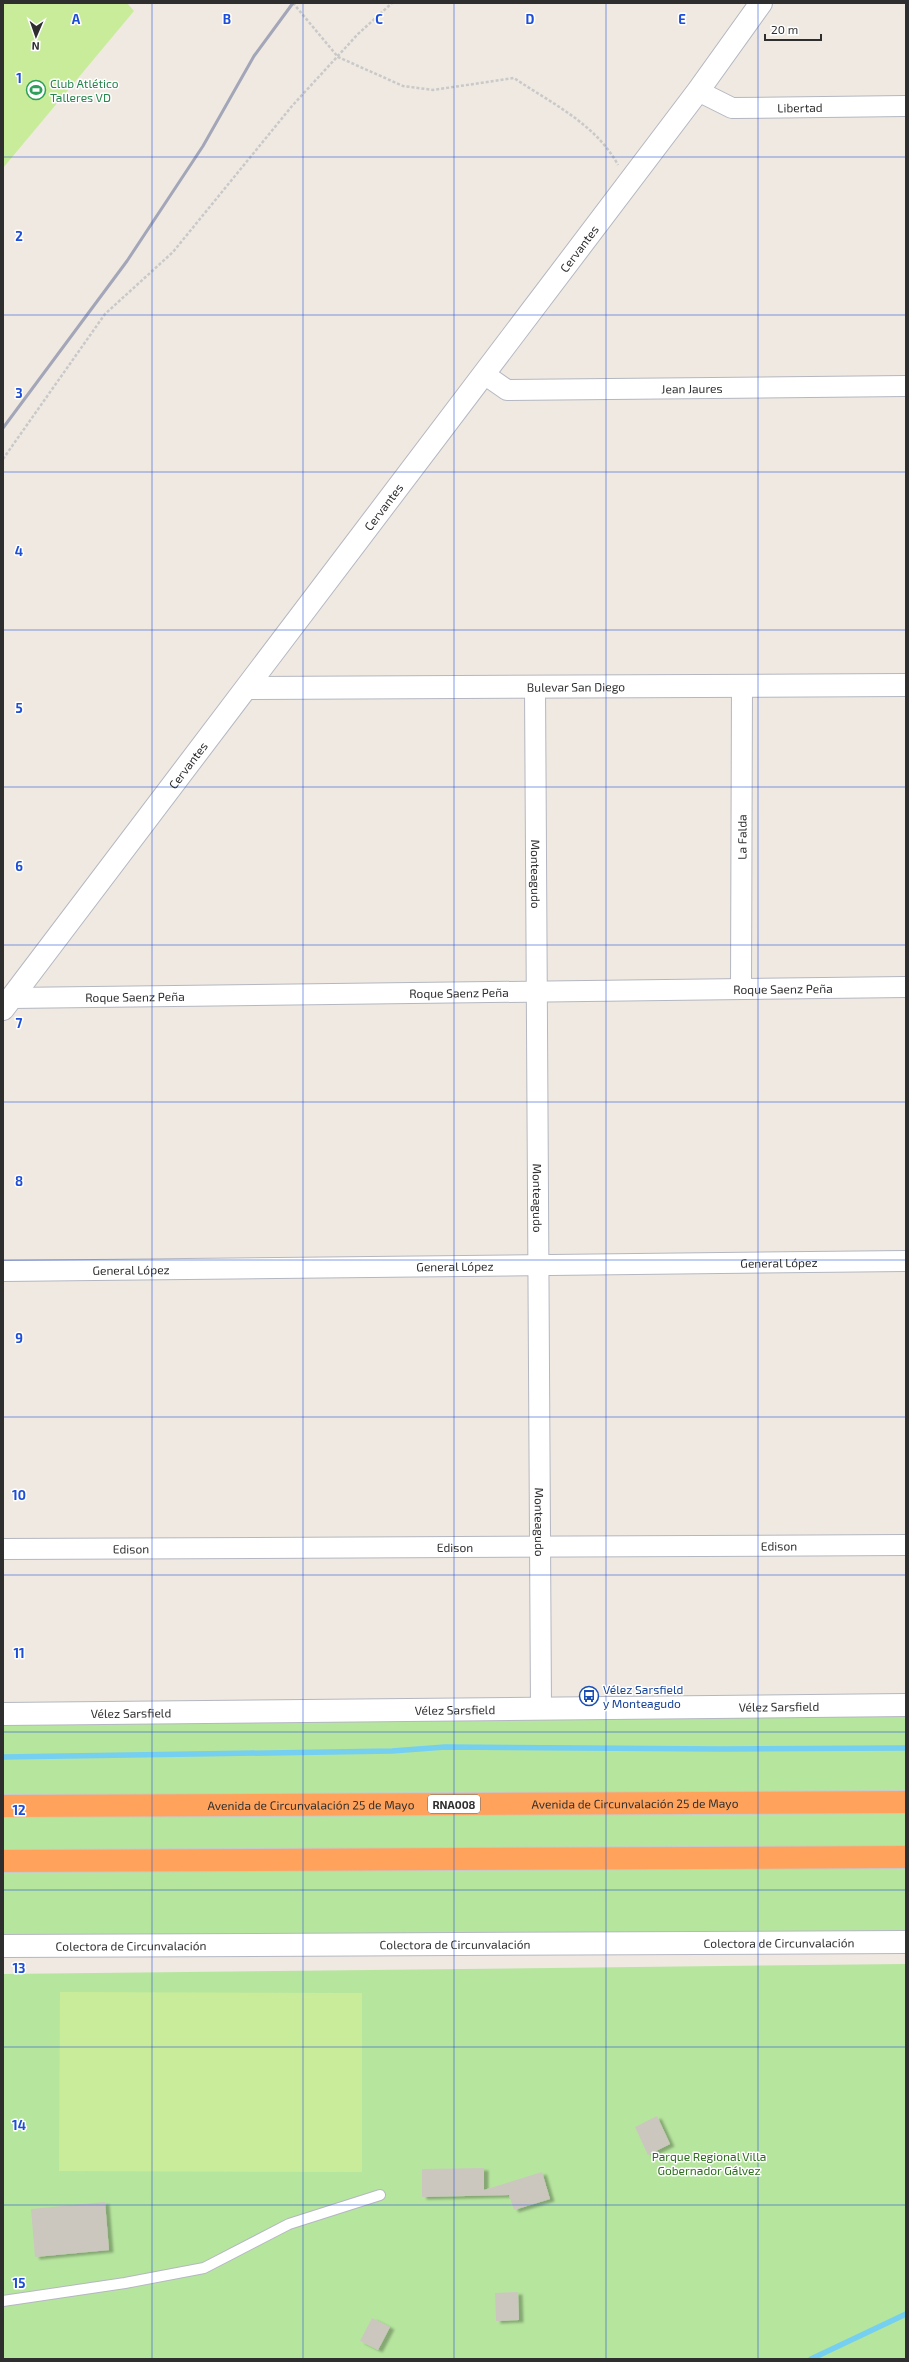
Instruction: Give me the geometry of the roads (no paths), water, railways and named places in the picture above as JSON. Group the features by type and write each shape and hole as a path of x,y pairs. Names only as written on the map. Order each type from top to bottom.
{"highway":[{"name":"Avenida de Circunvalación 25 de Mayo","path":"3,1806 906,1802"},
{"path":"3,1861 906,1857"}],"street":[{"name":"Cervantes","path":"7,1003 698,91 761,3"},
{"name":"Libertad","path":"698,91 732,108 906,106"},
{"name":"Jean Jaures","path":"484,374 507,390 906,386"},
{"name":"La Falda","path":"741,989 742,685"},
{"name":"Bulevar San Diego","path":"247,688 906,685"},
{"name":"Monteagudo","path":"535,686 541,1709"},
{"name":"Roque Saenz Peña","path":"7,1003 537,991 906,987"},
{"name":"General López","path":"3,1270 906,1261"},
{"name":"Edison","path":"3,1549 906,1545"},
{"name":"Vélez Sarsfield","path":"3,1714 906,1705"},
{"name":"Colectora de Circunvalación","path":"3,1946 906,1942"}],"lane":[{"path":"3,2301 125,2283 204,2268 289,2224 380,2195"}],"waterway":[{"path":"3,1757 392,1751 445,1747 721,1749 906,1748"},
{"path":"811,2359 906,2314"}],"railway":[{"path":"3,428 127,261 203,146 254,56 293,3"}],"place":[{"name":"Club Atlético Talleres VD","path":"36,90"},
{"name":"Vélez Sarsfield y Monteagudo","path":"589,1696"}],"park label":[{"name":"Parque Regional Villa Gobernador Gálvez","path":"709,2163"}]}
